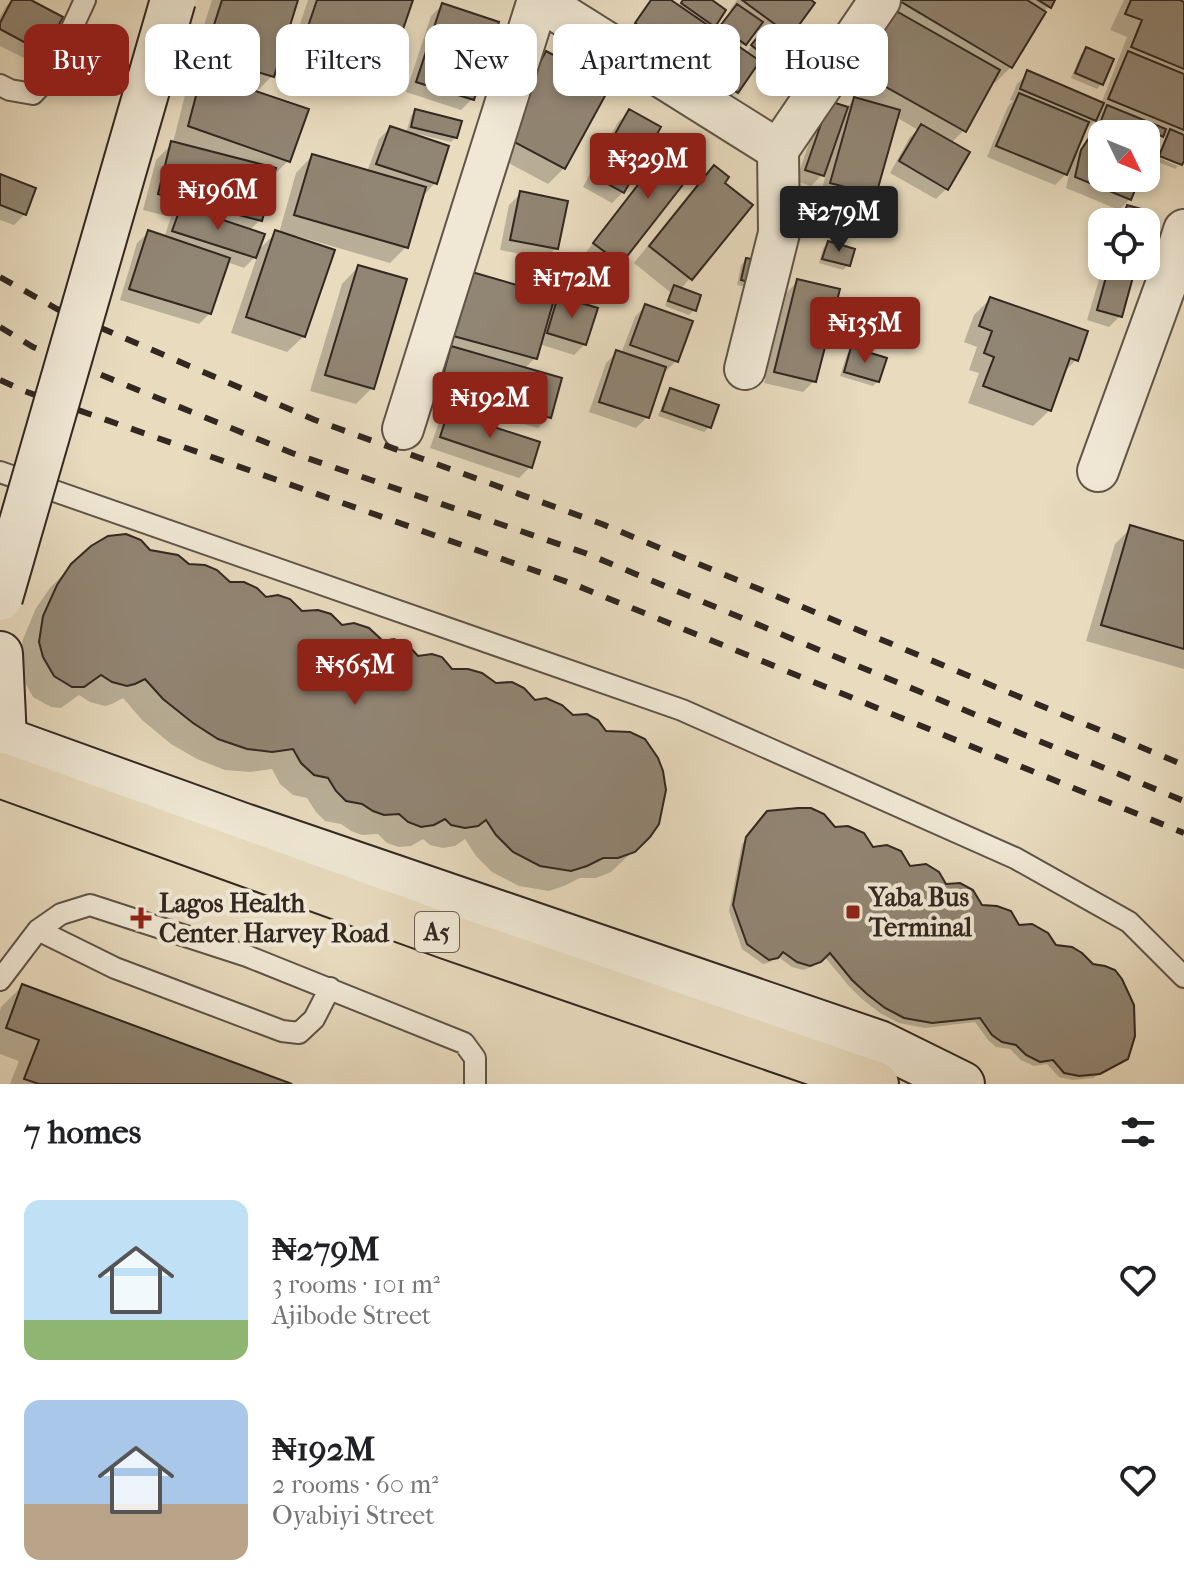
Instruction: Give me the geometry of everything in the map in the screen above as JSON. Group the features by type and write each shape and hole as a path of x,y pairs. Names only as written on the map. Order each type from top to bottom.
{"main road":[{"path":"0,598 173,0"},
{"path":"0,654 1,751 241,825 879,1043 962,1084"},
{"name":"A5","path":"1,751 449,937 876,1084"}],"street":[{"path":"403,429 538,0 778,150"},
{"path":"745,369 779,233 778,150 880,0"},
{"path":"1098,471 1178,270 1184,230"}],"lane":[{"path":"0,85 33,94 50,76 85,0"},
{"path":"0,472 682,710 1015,858 1129,922 1184,977"},
{"path":"0,980 38,930 61,914 90,905 247,956 464,1043 475,1058 475,1084"},
{"path":"38,930 115,968 282,1031 299,1033 314,1019 330,988"}],"building":[{"path":"12,0 31,0 63,17 59,24 24,24 24,42 0,29"},
{"path":"222,0 298,0 291,24 276,24 274,77 260,73 260,24 214,24"},
{"path":"317,0 413,0 405,24 309,24"},
{"path":"651,0 671,0 706,24 636,24"},
{"path":"683,0 712,0 726,10 717,24 711,24 681,3"},
{"path":"742,0 811,0 815,3 800,24 775,24"},
{"path":"898,0 1027,0 1046,12 1012,68"},
{"path":"1038,0 1055,0 1051,8"},
{"path":"1131,0 1184,2 1184,69 1131,47 1142,20 1125,14"},
{"path":"442,3 499,22 498,24 435,24"},
{"path":"882,3 1000,70 966,132 888,88 888,24 870,24"},
{"path":"737,4 763,22 756,24 756,31 746,45 740,41 740,24 722,24"},
{"path":"740,47 756,58 756,67 740,90"},
{"path":"1086,47 1114,59 1103,85 1075,73"},
{"path":"546,51 553,55 553,96 605,96 565,169 501,135 522,96 537,96 537,68"},
{"path":"1128,51 1184,74 1184,130 1160,120 1108,99"},
{"path":"425,55 425,85 416,82"},
{"path":"1027,70 1104,103 1096,120 1094,120 1020,89"},
{"path":"260,93 309,109 290,162 188,126 196,96 260,96"},
{"path":"1019,93 1088,122 1067,175 996,146"},
{"path":"854,97 900,110 876,195 830,183"},
{"path":"829,101 848,107 824,176 805,170"},
{"path":"1107,105 1144,120 1101,120"},
{"path":"415,109 462,121 457,138 411,127"},
{"path":"629,109 661,127 624,193 592,175"},
{"path":"921,124 970,152 948,190 899,161"},
{"path":"390,126 449,146 437,184 376,164"},
{"path":"1160,127 1166,129 1163,137 1160,135"},
{"path":"1170,129 1184,135 1182,165 1160,156"},
{"path":"675,137 703,159 621,264 593,243"},
{"path":"1088,140 1088,182 1075,177 1081,150"},
{"path":"171,141 276,168 262,221 158,194"},
{"path":"312,154 426,187 408,248 294,215"},
{"path":"714,165 729,177 725,183 753,205 692,280 649,246"},
{"path":"0,174 36,188 26,215 0,205"},
{"path":"520,191 568,201 558,249 510,240"},
{"path":"1112,192 1134,192 1131,200"},
{"path":"816,202 852,210 848,228 811,220"},
{"path":"181,206 265,234 256,258 172,231"},
{"path":"148,230 230,258 211,314 129,289"},
{"path":"275,230 335,250 305,337 246,317"},
{"path":"828,241 855,249 850,266 822,259"},
{"path":"746,258 757,260 753,283 741,280"},
{"path":"358,265 407,279 374,389 325,375"},
{"path":"465,270 555,296 537,359 446,334"},
{"path":"797,279 840,289 816,382 774,372"},
{"path":"1105,280 1132,280 1122,317 1097,310"},
{"path":"674,285 701,295 696,311 668,301"},
{"path":"558,296 598,308 586,345 547,333"},
{"path":"990,297 1088,331 1078,361 1070,358 1051,411 983,386 994,357 984,353 992,331 979,326"},
{"path":"645,304 693,321 678,362 630,345"},
{"path":"451,346 562,378 551,418 440,386"},
{"path":"851,347 887,358 879,382 844,372"},
{"path":"616,350 666,367 649,418 599,402"},
{"path":"670,388 719,405 711,428 662,411"},
{"path":"448,412 540,442 532,468 440,437"},
{"path":"1130,525 1184,541 1184,649 1101,625"},
{"path":"126,534 141,540 150,550 178,555 189,564 205,565 217,570 230,582 244,582 257,588 266,597 278,595 290,599 302,611 318,610 331,614 342,625 354,623 369,628 383,641 394,639 408,645 418,656 432,654 442,657 452,669 482,673 496,683 512,682 524,688 535,700 546,698 562,705 573,715 587,714 598,720 606,731 630,732 645,739 663,771 666,790 659,824 635,852 618,858 603,858 571,871 540,866 513,852 486,820 478,826 465,828 451,825 445,819 421,827 399,814 384,815 362,804 346,801 328,778 314,775 301,763 293,749 272,752 247,749 218,739 163,699 145,679 127,686 101,675 84,687 72,687 54,676 43,657 39,642 43,616 71,564 108,536"},
{"path":"811,808 824,814 835,827 848,826 864,833 873,847 887,845 901,851 910,866 926,864 939,872 946,884 960,883 973,890 982,905 1011,911 1019,925 1032,924 1048,933 1056,945 1072,947 1093,964 1115,970 1134,1005 1135,1036 1128,1059 1100,1074 1079,1076 1064,1073 1053,1060 1040,1062 1016,1045 1002,1042 992,1035 980,1018 932,1023 904,1018 867,994 830,953 821,962 810,966 797,962 783,952 778,958 769,960 747,944 733,905 746,837 767,811"},
{"path":"22,984 292,1084 39,1084 24,1079 39,1040 6,1028"}],"railway":[{"path":"0,277 57,309 315,420 602,524 1184,765"},
{"path":"0,327 33,347 292,453 585,553 1184,801"},
{"path":"0,380 573,584 1184,833"}],"place":[{"name":"Yaba Bus Terminal","path":"853,912"},
{"name":"Lagos Health Center Harvey Road","path":"141,918"}]}
